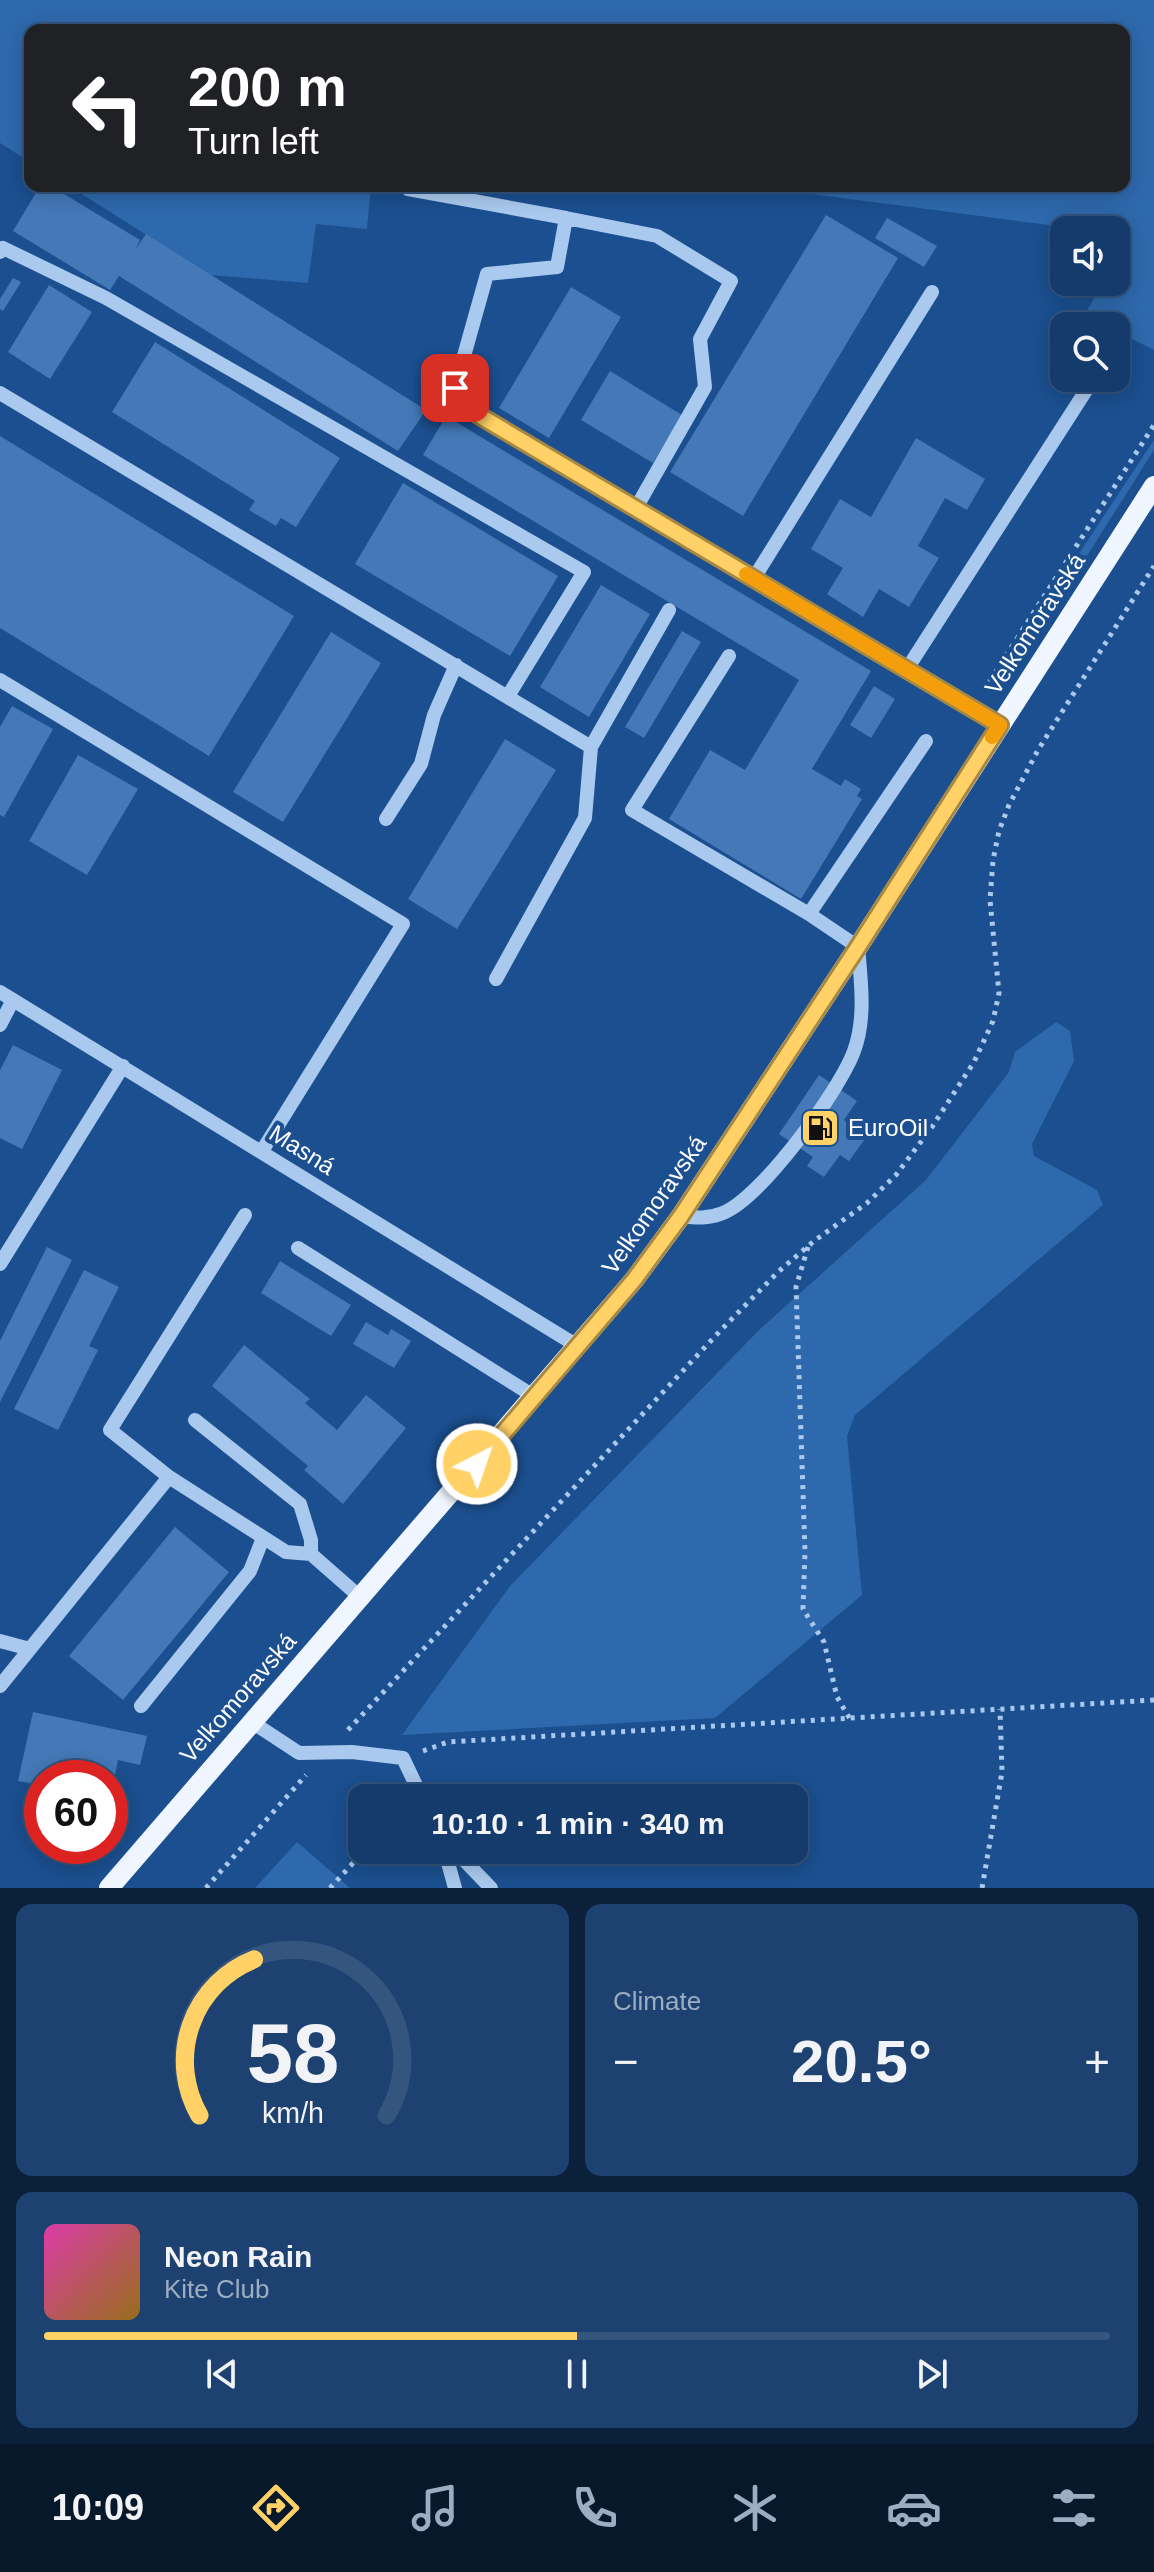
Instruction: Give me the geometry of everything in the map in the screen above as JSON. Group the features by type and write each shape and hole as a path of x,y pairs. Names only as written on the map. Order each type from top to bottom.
{"main road":[{"name":"Velkomoravská","path":"109,1888 634,1280 681,1216 858,947 1154,486"}],"street":[{"path":"424,192 657,236 731,281 700,339 705,387 636,508"},
{"path":"566,218 557,267 487,274 455,388 465,407 1000,725"},
{"path":"0,252 3,248 106,298 584,572 508,696"},
{"path":"754,578 932,292"},
{"path":"907,669 1085,392"},
{"path":"0,393 591,747"},
{"path":"496,979 585,818 591,747 669,610"},
{"path":"681,1216 705,1218 726,1212 754,1190 788,1152 839,1082 855,1050 861,1015 858,947 809,914 632,810 729,656"},
{"path":"386,819 421,764 434,715 456,665"},
{"path":"0,680 403,924 262,1151"},
{"path":"809,914 926,741"},
{"path":"0,1025 6,996"},
{"name":"Masná","path":"6,996 579,1347"},
{"path":"0,1264 123,1066"},
{"path":"245,1215 110,1430 169,1477 263,1538 286,1552 311,1554 360,1597"},
{"path":"298,1248 535,1397"},
{"path":"195,1420 300,1504 311,1540 311,1554"},
{"path":"0,1686 169,1477"},
{"path":"141,1706 250,1571 263,1538"},
{"path":"0,1641 30,1649"},
{"path":"252,1722 299,1753 327,1751 403,1758 415,1784"},
{"path":"448,1864 455,1888"},
{"path":"468,1864 491,1888"}],"path":[{"path":"972,708 1154,425"},
{"path":"206,1888 327,1751 720,1331 778,1272 867,1203 896,1175 932,1127 974,1062 993,1021 999,993 990,900 993,860 1009,805 1038,750 1154,566"},
{"path":"809,1246 796,1287 805,1552 803,1609 824,1642 837,1697 850,1719"},
{"path":"403,1758 448,1742 1154,1700"},
{"path":"982,1888 1002,1772 1000,1709"},
{"path":"330,1888 352,1864"}],"shaded area":[{"path":"0,0 1154,0 1154,350 1130,338 1130,312 1086,312 1095,296 1130,296 1130,216 1050,216 1050,225 797,192 1130,192 1130,24 24,24 24,158 0,143"},
{"path":"79,192 370,192 367,229 316,224 308,283 210,275"},
{"path":"1154,440 1154,450 1004,687 997,686 1082,549"},
{"path":"1056,1022 1070,1031 1074,1061 1032,1144 1034,1156 1097,1190 1103,1205 855,1415 847,1436 862,1595 715,1718 402,1735 510,1586 758,1331 926,1180 1009,1072 1015,1052"},
{"path":"297,1842 350,1888 255,1888"}],"building":[{"path":"36,192 61,192 140,240 135,250 146,234 426,410 398,451 119,276 110,290 13,231"},
{"path":"826,215 898,258 743,516 670,472"},
{"path":"887,218 937,246 924,267 875,238"},
{"path":"13,278 21,282 3,311 0,309 0,299"},
{"path":"49,285 92,312 50,379 8,352"},
{"path":"571,287 621,317 549,438 499,408"},
{"path":"155,342 340,458 296,527 281,518 276,526 249,510 255,501 112,412"},
{"path":"610,371 682,415 653,463 581,420"},
{"path":"446,416 871,671 812,769 841,786 845,779 861,789 857,796 862,799 801,899 669,819 710,750 745,770 799,680 423,455"},
{"path":"0,436 294,616 209,756 0,628"},
{"path":"916,438 985,479 967,510 945,498 918,546 939,558 909,607 879,589 863,617 827,594 843,568 811,549 840,499 871,517"},
{"path":"403,483 558,576 510,656 355,564"},
{"path":"601,585 650,614 589,717 540,687"},
{"path":"682,631 701,642 644,738 625,727"},
{"path":"331,632 381,663 283,822 233,792"},
{"path":"874,686 895,699 871,738 850,725"},
{"path":"12,706 53,729 4,817 0,815 0,727"},
{"path":"505,739 556,770 457,929 408,899"},
{"path":"78,755 138,789 87,875 29,841"},
{"path":"13,1045 62,1070 22,1149 0,1138 0,1070"},
{"path":"819,1075 857,1101 844,1120 867,1136 849,1161 840,1155 824,1177 807,1166 813,1157 779,1134"},
{"path":"47,1247 72,1260 0,1402 0,1341"},
{"path":"280,1261 351,1305 331,1336 261,1293"},
{"path":"84,1270 119,1287 89,1346 98,1350 58,1430 14,1409"},
{"path":"366,1322 388,1335 391,1329 411,1341 394,1368 353,1344"},
{"path":"244,1345 310,1399 305,1403 337,1430 366,1395 406,1428 343,1504 304,1470 308,1466 212,1386"},
{"path":"175,1527 229,1572 123,1700 69,1656"},
{"path":"33,1712 147,1736 140,1765 128,1760 24,1760 24,1782 18,1781"}],"slow traffic":[{"path":"746,574 1000,725 992,737"}],"place":[{"name":"EuroOil","path":"820,1128"}],"route":[{"path":"455,388 465,407 1000,725 681,1216 579,1347 477,1464"}]}
